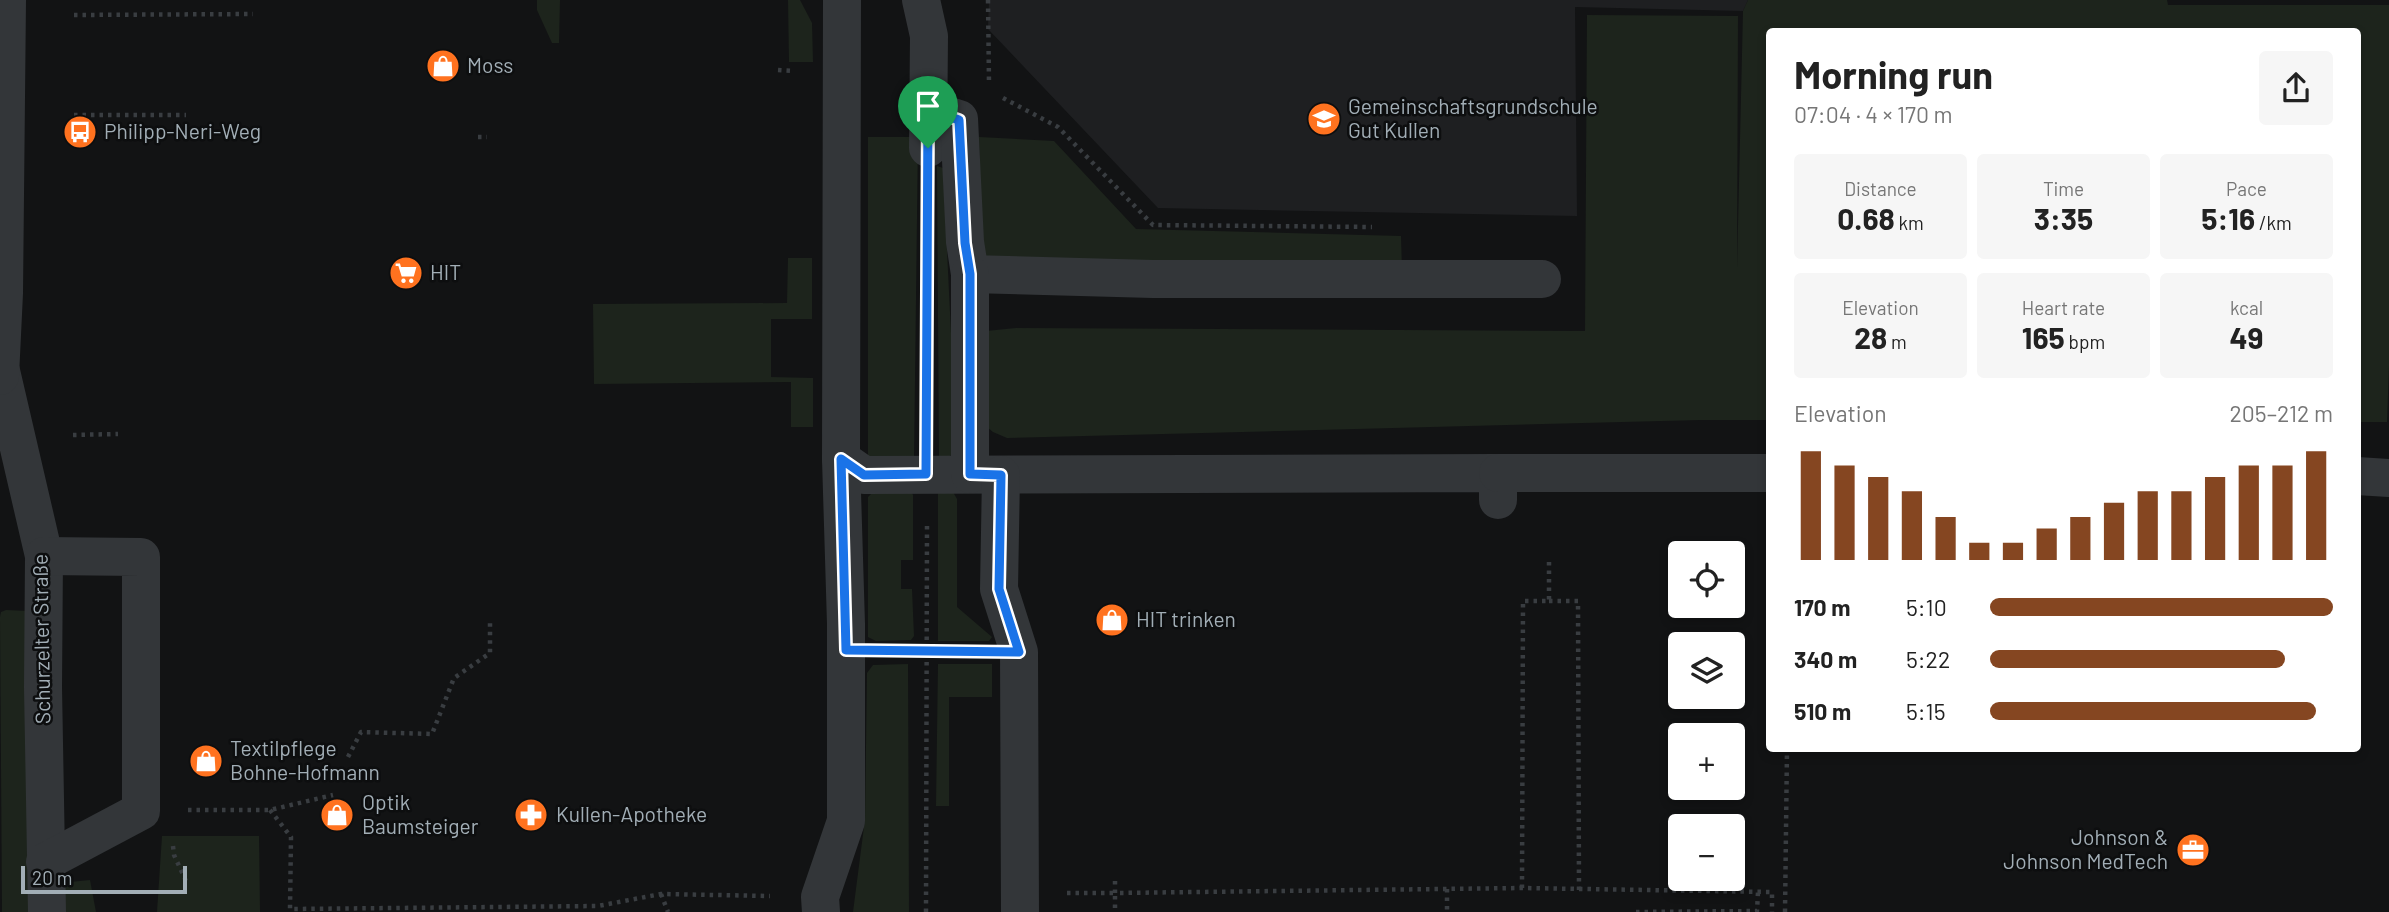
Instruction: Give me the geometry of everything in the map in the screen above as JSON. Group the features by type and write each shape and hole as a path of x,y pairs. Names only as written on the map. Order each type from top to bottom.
{"street":[{"name":"Schurzelter Straße","path":"7,0 1,373 44,556 47,912"},
{"path":"820,905 846,821 846,637 841,459 842,0"},
{"path":"921,0 929,36 928,148"},
{"path":"928,109 959,120 965,243 970,274 985,474 999,589 1019,652 1020,902"},
{"path":"970,274 1153,279 1542,279"},
{"path":"841,459 864,475 985,474 1498,486 1766,473"},
{"path":"2361,476 2389,478"},
{"path":"44,556 141,557 141,811 45,862"}],"path":[{"path":"988,0 989,91"},
{"path":"74,15 253,14"},
{"path":"1001,97 1058,127 1153,225 1378,227"},
{"path":"74,115 186,115"},
{"path":"478,137 487,137"},
{"path":"73,435 118,434"},
{"path":"926,474 926,912"},
{"path":"1549,562 1549,601"},
{"path":"1522,888 1523,601 1578,601 1578,890"},
{"path":"348,757 360,732 432,734 454,678 490,653 490,619"},
{"path":"846,637 927,651 1019,652"},
{"path":"1784,912 1787,752"},
{"path":"141,811 270,810 333,796"},
{"path":"270,810 291,837 290,909 598,905 661,894 820,905"},
{"path":"1115,881 1115,912"},
{"path":"1020,902 1115,892 1522,888 1772,892 1772,912"},
{"path":"1447,889 1447,912"},
{"path":"1636,912 1757,911 1758,892"},
{"path":"661,894 668,912"}],"shaded area":[{"path":"537,0 560,0 559,43 552,43 537,10"},
{"path":"788,0 800,0 812,23 813,62 789,62"},
{"name":"Gemeinschaftsgrundschule Gut Kullen","path":"989,0 1748,0 1743,11 1575,7 1577,216 1158,208 988,29"},
{"path":"1748,0 2167,0 2168,5 2389,5 2387,422 2361,422 2361,28 1766,28 1766,420 1007,438 987,427 986,331 1016,328 1585,331 1587,15 1738,16 1737,269 1743,11"},
{"path":"868,137 918,137 914,460 868,456"},
{"path":"979,137 1054,141 1136,229 1401,236 1402,270 982,265"},
{"path":"937,166 943,168 951,333 951,455 947,459 939,460"},
{"path":"788,258 812,258 812,319 771,319 771,377 813,378 813,427 791,427 791,382 594,384 593,304 787,303"},
{"path":"873,492 913,495 913,560 901,560 901,589 912,589 914,636 911,640 876,641 868,637 868,497"},
{"path":"938,492 953,492 957,499 957,607 992,637 989,641 938,641"},
{"path":"28,611 28,912 2,912 0,617 1,612"},
{"path":"908,664 909,912 853,912 865,819 867,673 873,665"},
{"path":"938,664 992,664 992,697 949,697 949,806 936,806"},
{"path":"162,836 259,836 260,912 157,912"},
{"path":"90,880 96,912 59,912 60,883"}],"place":[{"name":"Moss","path":"443,66"},
{"name":"Gemeinschaftsgrundschule Gut Kullen","path":"1324,119"},
{"name":"Philipp-Neri-Weg","path":"80,132"},
{"name":"HIT","path":"406,273"},
{"name":"HIT trinken","path":"1112,620"},
{"name":"Textilpflege Bohne-Hofmann","path":"206,761"},
{"name":"Optik Baumsteiger","path":"337,815"},
{"name":"Kullen-Apotheke","path":"531,815"},
{"name":"Johnson & Johnson MedTech","path":"2193,850"}],"route":[{"path":"928,109 959,120 965,243 970,274 970,474 1001,475 999,589 1019,652 846,650 841,459 864,475 926,474 928,148 928,109"}]}
